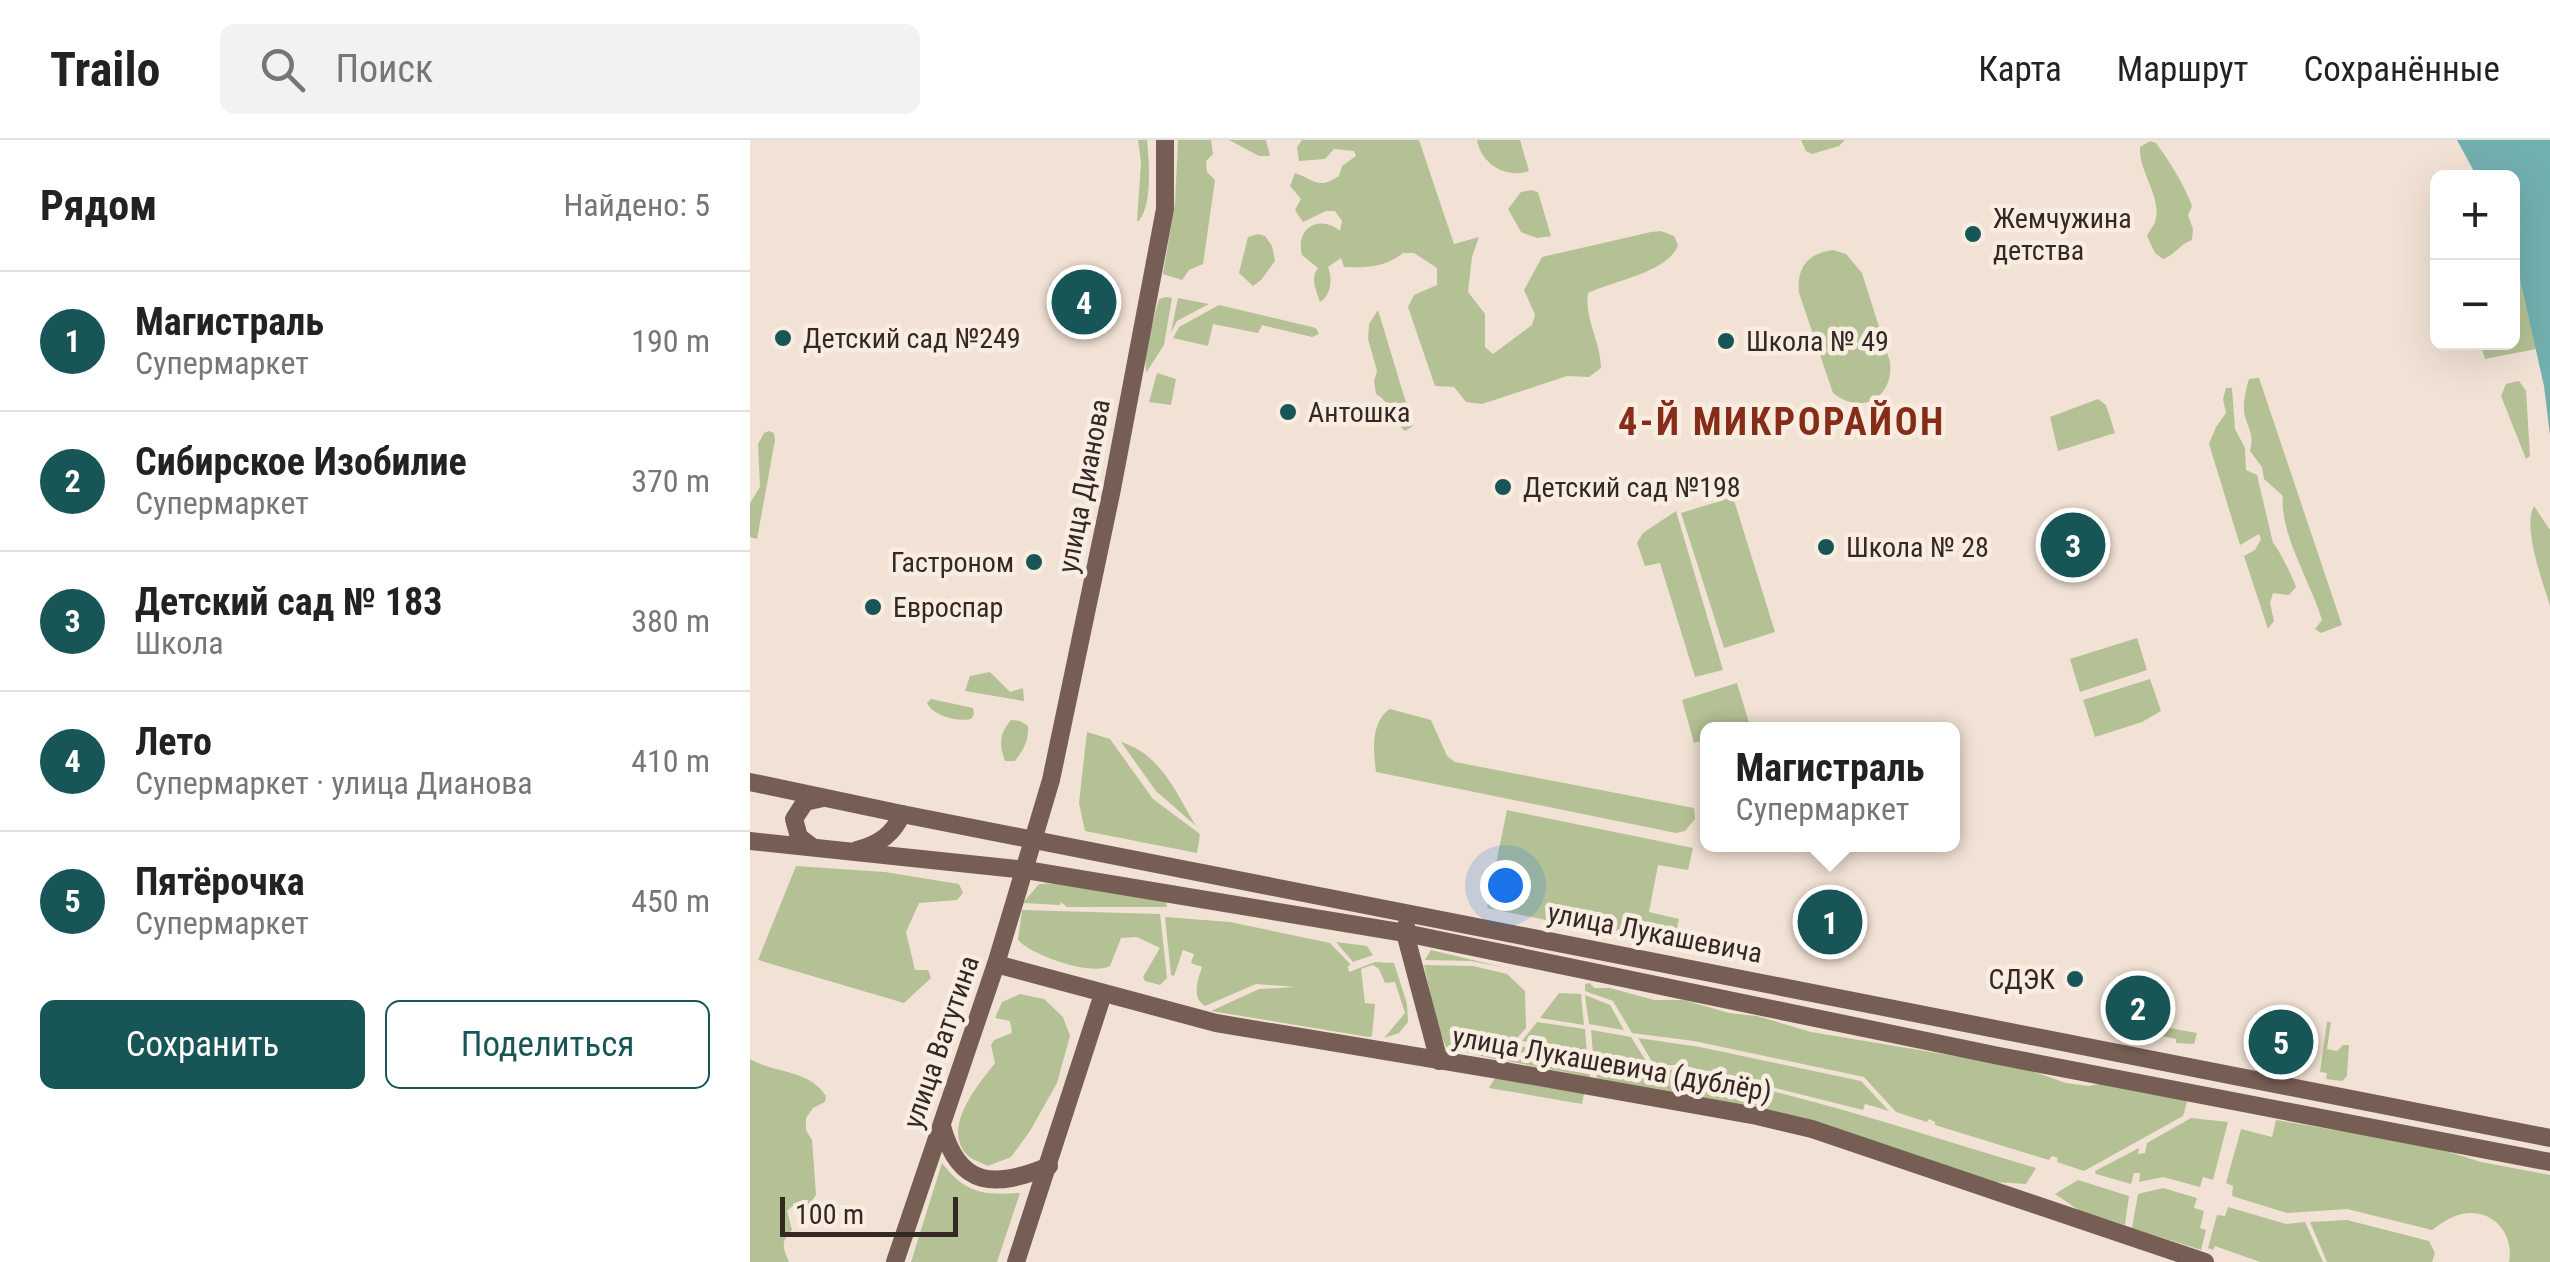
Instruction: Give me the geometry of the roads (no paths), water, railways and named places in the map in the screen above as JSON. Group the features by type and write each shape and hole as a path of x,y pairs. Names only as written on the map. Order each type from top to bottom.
{"main road":[{"name":"улица Дианова","path":"1035,839 1064,726 1161,234 1168,174 1165,140"},
{"name":"улица Лукашевича","path":"750,782 2550,1138"},
{"path":"815,848 799,838 794,818 804,802 823,798"},
{"path":"852,851 882,841 902,814"},
{"name":"улица Ватутина","path":"895,1262 1035,839"},
{"name":"улица Лукашевича","path":"750,841 1026,870 1405,933 1999,1056 2550,1162"},
{"path":"1408,912 1405,933 1439,1061"},
{"name":"улица Лукашевича (дублёр)","path":"996,964 1216,1023 1719,1109 1812,1130 2205,1262"},
{"path":"1016,1262 1103,994"},
{"path":"941,1126 949,1154 969,1173 981,1178 993,1182 1018,1179 1049,1166"}],"water":[{"path":"2457,140 2550,140 2550,435 2544,386 2520,279 2520,170 2473,170"}],"place":[{"name":"Жемчужина детства","path":"1973,234"},
{"name":"Лето","path":"1084,302"},
{"name":"Детский сад №249","path":"783,338"},
{"name":"Школа № 49","path":"1726,341"},
{"name":"Антошка","path":"1288,412"},
{"name":"Детский сад №198","path":"1503,487"},
{"name":"Детский сад № 183","path":"2073,545"},
{"name":"Школа № 28","path":"1826,547"},
{"name":"Гастроном","path":"1034,562"},
{"name":"Евроспар","path":"873,607"},
{"name":"Магистраль","path":"1830,922"},
{"name":"СДЭК","path":"2075,979"},
{"name":"Сибирское Изобилие","path":"2138,1008"},
{"name":"Пятёрочка","path":"2281,1042"}],"district":[{"name":"4-Й МИКРОРАЙОН","path":"1782,422"}]}
